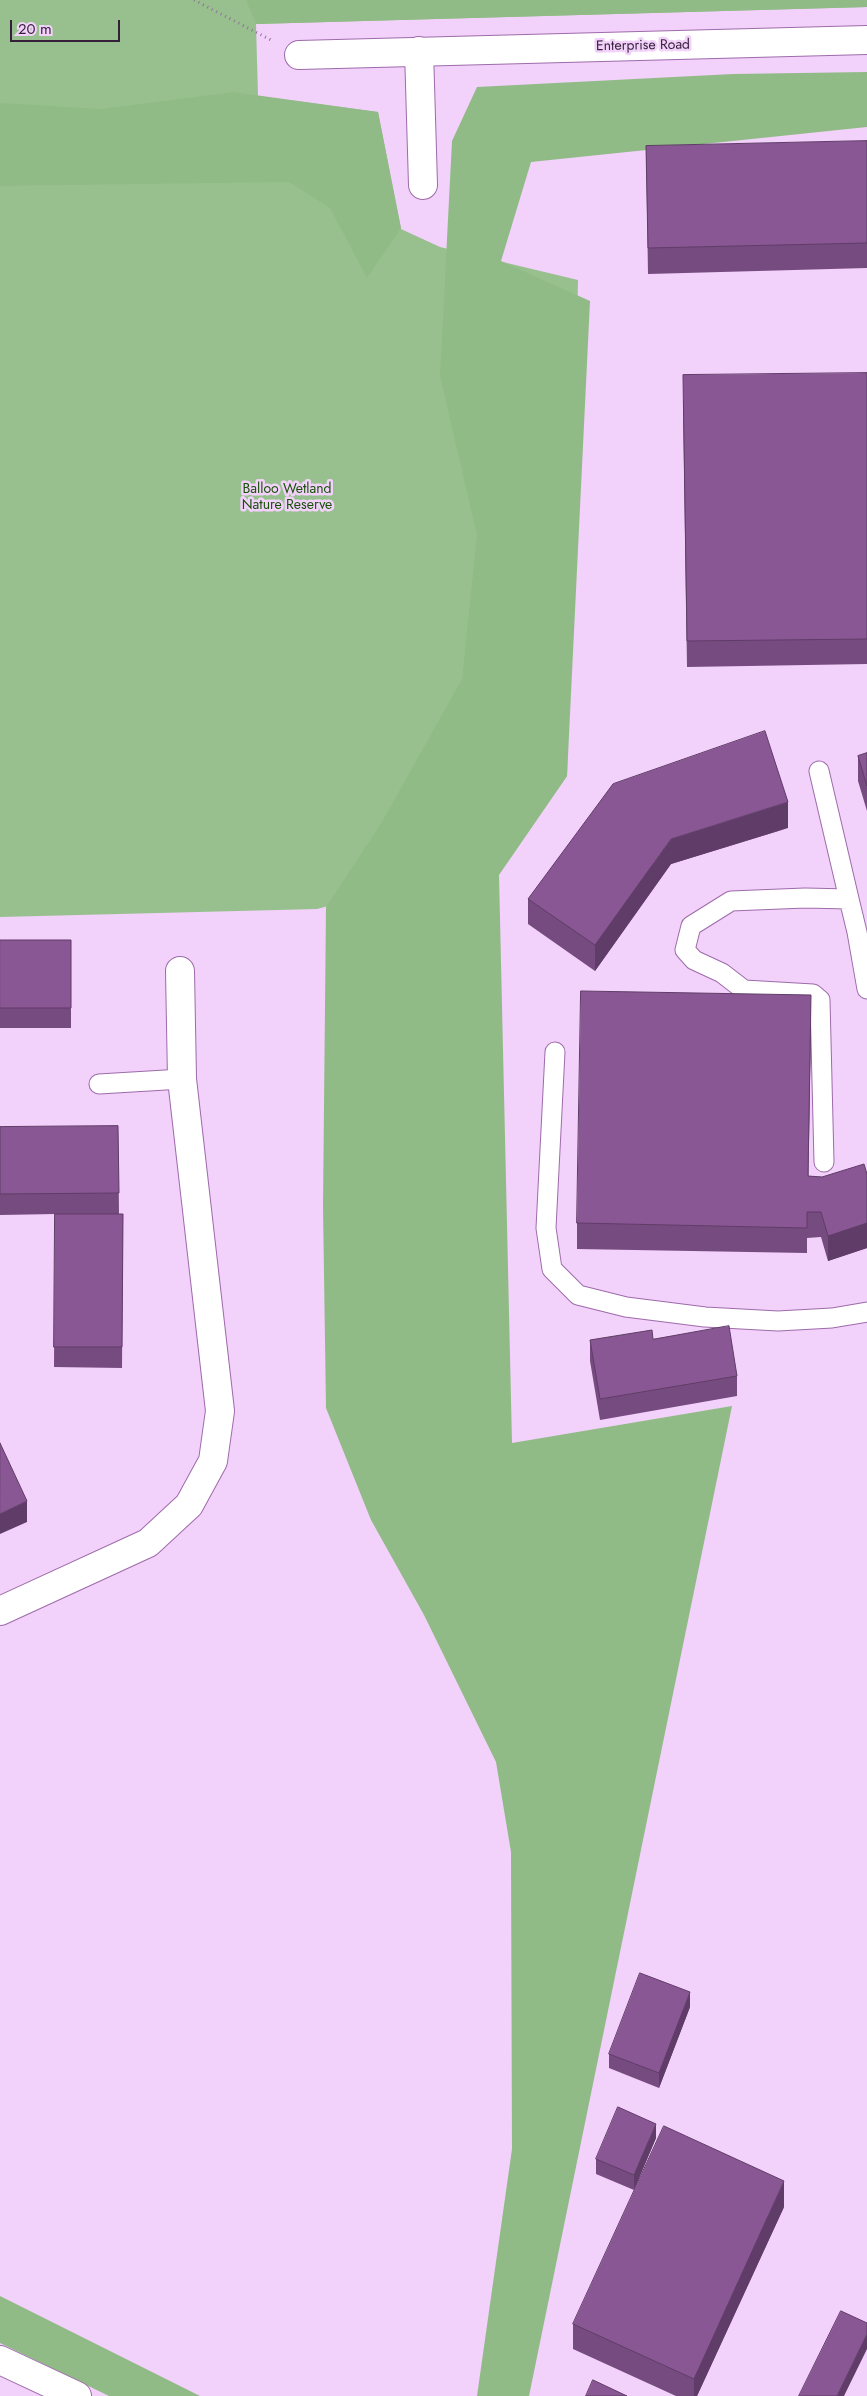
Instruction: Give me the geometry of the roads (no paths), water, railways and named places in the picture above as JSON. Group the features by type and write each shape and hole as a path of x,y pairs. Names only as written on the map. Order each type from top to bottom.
{"street":[{"name":"Enterprise Road","path":"299,54 867,40"},
{"path":"419,51 423,185"},
{"path":"0,1611 148,1544 189,1505 213,1461 220,1410 182,1079 180,971"},
{"path":"0,2360 62,2393"}],"lane":[{"path":"819,771 857,932 867,989"},
{"path":"824,1162 820,1000 813,994 744,990 722,973 694,960 686,950 691,926 731,901 805,898 848,899"},
{"path":"555,1052 546,1228 552,1269 578,1295 626,1307 705,1317 778,1321 832,1318 867,1312"},
{"path":"99,1084 182,1079"}],"park label":[{"name":"Balloo Wetland Nature Reserve","path":"287,498"}]}
